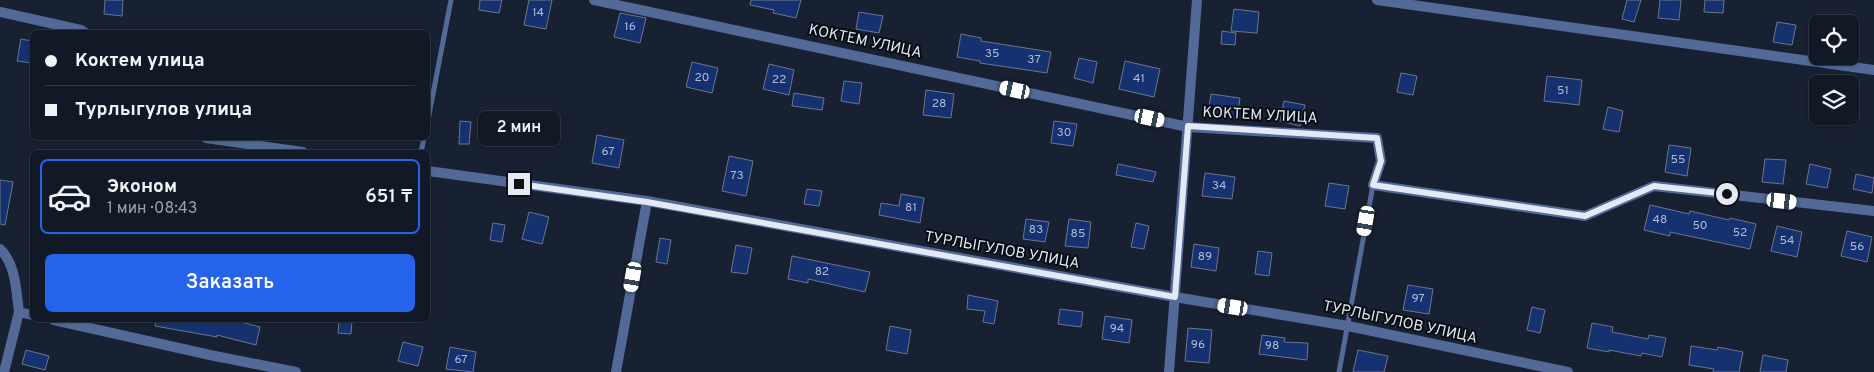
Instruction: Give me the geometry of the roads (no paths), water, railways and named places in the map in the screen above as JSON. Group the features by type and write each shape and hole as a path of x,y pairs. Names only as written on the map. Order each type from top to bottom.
{"street":[{"name":"КОКТЕМ УЛИЦА","path":"594,0 1188,126 1377,138 1381,161 1373,185"},
{"path":"1169,372 1197,0"},
{"path":"1377,0 1874,70"},
{"path":"0,12 81,30"},
{"path":"220,140 290,150"},
{"name":"ТУРЛЫГУЛОВ УЛИЦА","path":"430,171 647,202 1175,297 1348,326 1568,372"},
{"path":"1373,185 1585,216 1654,186 1874,211"},
{"path":"616,372 647,202"},
{"path":"0,249 12,266 19,312 4,372"},
{"path":"19,312 30,315"},
{"path":"63,322 296,372"}],"lane":[{"path":"430,110 451,0"},
{"path":"1339,372 1373,185"}]}
